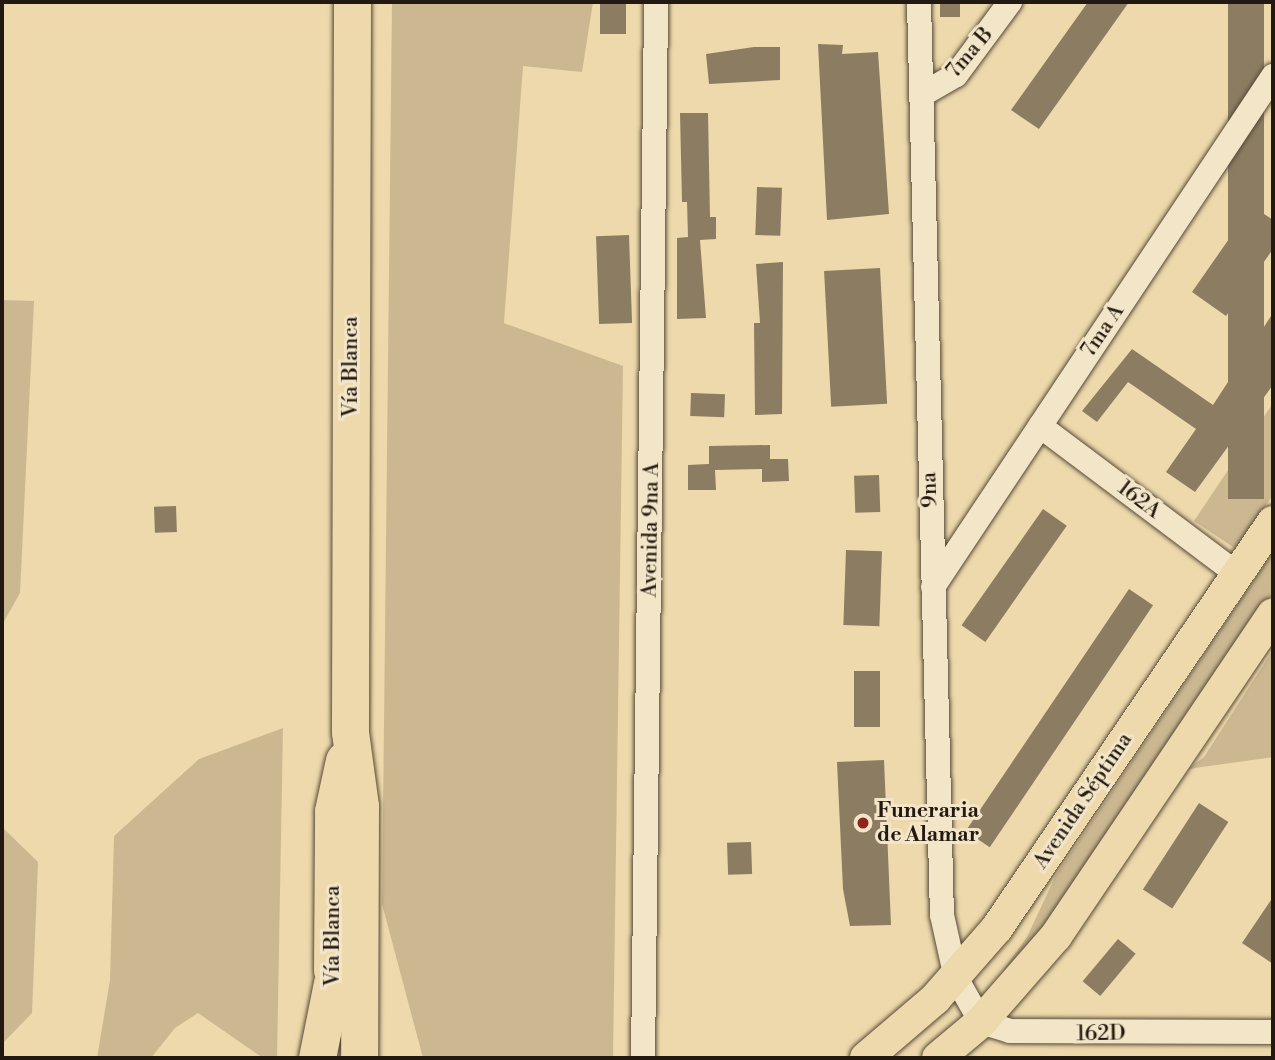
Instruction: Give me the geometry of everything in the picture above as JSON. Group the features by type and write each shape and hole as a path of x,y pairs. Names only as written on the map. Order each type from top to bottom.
{"highway":[{"name":"Vía Blanca","path":"352,2 350,732 360,806 359,1058"},
{"name":"Vía Blanca","path":"335,1058 332,983 333,811 350,732"},
{"path":"358,922 384,1058"},
{"path":"317,1058 332,983"}],"main road":[{"name":"Avenida Séptima","path":"866,1058 956,978 997,928 1273,522"},
{"path":"938,1058 981,1023 1056,936 1273,614"}],"street":[{"name":"Avenida 9na A","path":"643,1058 656,2"},
{"name":"9na","path":"919,2 942,915 956,978"},
{"name":"7ma B","path":"923,94 957,75 1010,2"},
{"name":"7ma A","path":"933,587 1273,76"},
{"name":"162A","path":"1040,426 1237,574"},
{"path":"956,978 981,1023"},
{"name":"162D","path":"981,1023 1039,1034 1273,1032"}],"shaded area":[{"path":"392,2 593,2 582,72 523,66 504,323 623,366 613,1058 423,1058 382,904"},
{"path":"2,300 34,301 20,593 2,625"},
{"path":"1273,403 1273,495 1236,549 1194,521"},
{"path":"1273,552 1273,593 1094,859 1010,972 1004,969 1027,937 1056,875"},
{"path":"1273,650 1273,757 1188,769 1204,757"},
{"path":"283,728 277,1058 263,1058 198,1013 175,1028 151,1058 97,1058 110,980 114,836 199,759"},
{"path":"2,827 38,862 32,1013 2,1044"}],"building":[{"path":"600,2 626,2 626,34 600,34"},
{"path":"940,2 960,2 960,17 940,17"},
{"path":"1088,2 1129,2 1039,129 1011,110"},
{"path":"1228,2 1264,2 1264,499 1228,499"},
{"path":"818,44 843,45 842,54 878,52 889,214 827,220"},
{"path":"754,47 780,47 780,80 709,84 706,54"},
{"path":"680,113 708,113 710,217 716,217 716,239 700,240 706,318 677,319 677,238 688,237 687,202 682,202"},
{"path":"757,187 782,188 780,236 755,235"},
{"path":"1252,206 1273,220 1273,249 1226,316 1192,292"},
{"path":"629,235 632,323 599,324 596,236"},
{"path":"783,262 782,414 755,415 754,323 760,323 756,264"},
{"path":"880,268 887,404 831,407 824,271"},
{"path":"1273,313 1273,385 1195,492 1166,472 1196,429 1128,382 1097,422 1082,411 1132,349 1213,405"},
{"path":"691,393 725,394 724,417 690,416"},
{"path":"770,445 770,459 788,459 789,481 762,482 762,469 715,470 716,490 688,490 688,465 709,464 709,446"},
{"path":"879,475 880,512 855,513 854,476"},
{"path":"176,506 177,532 155,533 154,507"},
{"path":"1043,509 1067,526 985,642 962,625"},
{"path":"846,550 882,551 879,626 843,625"},
{"path":"1129,589 1153,605 990,847 966,831"},
{"path":"854,671 880,671 880,727 854,727"},
{"path":"884,760 891,925 850,926 843,889 837,762"},
{"path":"1199,803 1228,822 1172,908 1143,889"},
{"path":"751,842 752,874 728,875 727,843"},
{"path":"1273,897 1273,964 1242,943"},
{"path":"1118,939 1136,954 1100,996 1083,981"}],"place":[{"name":"Funeraria de Alamar","path":"863,823"}]}
